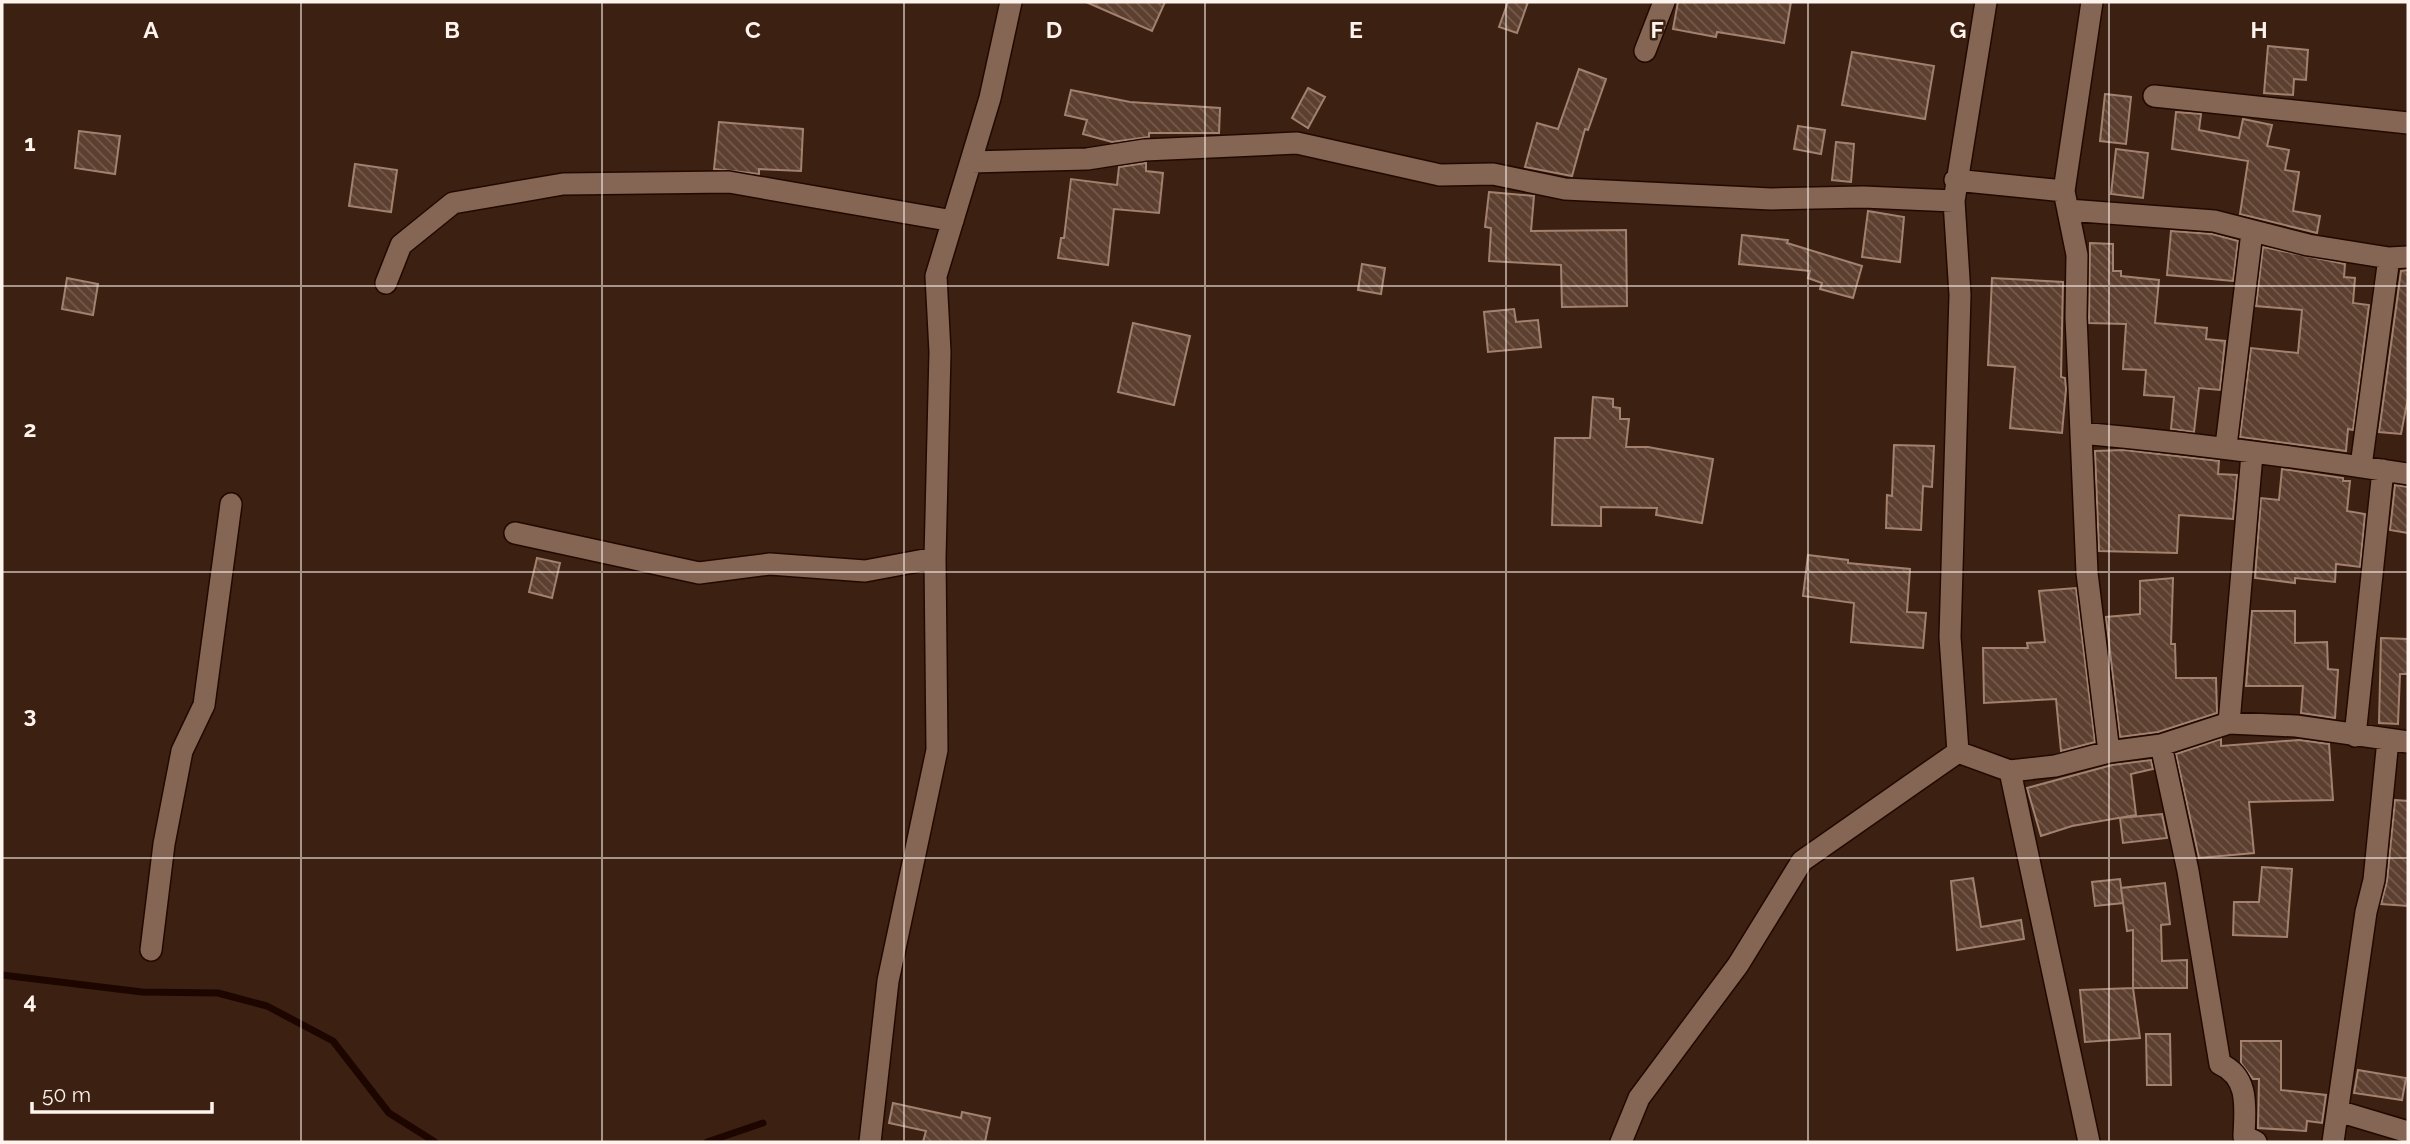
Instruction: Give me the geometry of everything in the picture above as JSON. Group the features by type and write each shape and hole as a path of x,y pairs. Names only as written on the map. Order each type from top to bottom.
{"street":[{"path":"870,1142 888,981 937,750 935,558 940,352 936,276 990,98 1012,2"},
{"path":"1645,51 1664,2"},
{"path":"1958,752 1950,637 1960,295 1955,190 1986,2"},
{"path":"2092,2 2066,200 2077,255 2087,573 2109,752"},
{"path":"2154,96 2408,122"},
{"path":"971,162 1087,159 1145,150 1297,143 1440,175 1493,174 1565,189 1771,199 1863,197 1955,190 2066,200 2214,221 2308,245 2399,258 2361,466"},
{"path":"386,283 401,245 453,203 563,184 729,183 953,221"},
{"path":"2227,446 2252,232"},
{"path":"2081,433 2227,446 2252,454 2408,474"},
{"path":"2229,723 2252,454"},
{"path":"2356,736 2382,470"},
{"path":"151,950 164,844 182,751 204,705 232,504"},
{"path":"515,533 699,573 770,564 865,571 935,558"},
{"path":"1958,752 2010,771 2161,745 2229,723 2296,726 2398,741 2366,912 2333,1142"},
{"path":"2161,745 2188,871 2220,1064 2233,1069 2245,1095 2244,1136 2256,1142"},
{"path":"1621,1142 1639,1098 1738,965 1802,861 1958,752"},
{"path":"2010,771 2089,1142"},
{"path":"2338,1111 2408,1132"}],"building":[{"path":"1086,2 1165,2 1152,31"},
{"path":"1508,2 1528,2 1517,33 1499,27"},
{"path":"1678,2 1791,2 1784,43 1717,32 1716,37 1673,29"},
{"path":"2268,46 2308,50 2306,80 2294,79 2293,95 2264,93"},
{"path":"1852,52 1934,66 1925,119 1842,105"},
{"path":"1579,69 1606,79 1588,130 1585,129 1572,176 1525,167 1537,123 1558,129"},
{"path":"1308,88 1325,97 1308,128 1292,118"},
{"path":"1071,90 1130,102 1220,108 1219,133 1149,133 1149,137 1112,142 1083,134 1087,120 1065,115"},
{"path":"2105,94 2131,97 2126,144 2100,141"},
{"path":"2176,112 2201,114 2199,130 2239,138 2243,119 2272,125 2267,146 2289,150 2285,170 2299,172 2293,211 2320,216 2317,233 2240,214 2248,161 2172,149"},
{"path":"719,122 803,129 801,171 759,169 759,174 714,169"},
{"path":"1798,126 1825,130 1821,154 1794,149"},
{"path":"79,131 120,136 115,174 75,168"},
{"path":"1836,142 1854,144 1851,182 1832,180"},
{"path":"2116,149 2148,153 2143,198 2111,194"},
{"path":"1146,163 1146,171 1163,173 1159,213 1114,209 1108,265 1058,258 1061,238 1064,238 1071,179 1117,185 1119,167"},
{"path":"355,164 397,170 391,212 349,206"},
{"path":"1489,192 1534,196 1531,231 1626,230 1627,306 1562,307 1561,265 1489,261 1491,228 1485,227"},
{"path":"1868,211 1904,217 1900,262 1862,257"},
{"path":"2171,231 2212,234 2238,241 2233,281 2167,275"},
{"path":"1742,235 1788,240 1787,243 1862,266 1853,298 1820,289 1822,283 1808,278 1810,271 1739,264"},
{"path":"2090,243 2113,244 2113,271 2121,271 2121,276 2159,280 2155,323 2207,328 2206,339 2225,341 2220,390 2199,388 2194,432 2171,429 2174,397 2144,395 2146,370 2123,369 2126,324 2089,323"},
{"path":"2263,247 2345,264 2344,277 2355,278 2353,303 2369,305 2353,430 2348,429 2346,451 2240,437 2251,348 2298,353 2302,310 2256,306"},
{"path":"1362,264 1385,268 1381,294 1358,290"},
{"path":"2408,270 2408,398 2401,434 2379,432 2401,271"},
{"path":"67,278 98,284 93,315 62,309"},
{"path":"1992,278 2063,282 2061,377 2065,378 2066,389 2062,433 2010,428 2015,367 1988,365"},
{"path":"1514,309 1516,322 1538,320 1541,347 1488,352 1484,312"},
{"path":"1133,323 1190,336 1174,405 1118,392"},
{"path":"1593,397 1613,399 1613,407 1620,408 1620,419 1629,419 1626,447 1648,447 1713,459 1702,523 1656,515 1657,508 1601,507 1601,526 1552,525 1555,438 1590,438"},
{"path":"1894,445 1934,446 1932,487 1923,486 1921,530 1886,528 1887,495 1892,496"},
{"path":"2124,450 2219,461 2218,474 2237,475 2233,519 2179,515 2177,553 2099,551 2095,451"},
{"path":"2282,469 2350,481 2347,511 2365,514 2360,567 2336,564 2335,582 2295,578 2295,583 2255,578 2261,498 2279,500"},
{"path":"2395,485 2408,487 2408,533 2390,530"},
{"path":"1808,555 1848,560 1848,563 1910,569 1907,612 1926,613 1923,648 1851,642 1854,603 1803,596"},
{"path":"537,558 560,563 552,598 529,592"},
{"path":"2173,578 2171,644 2175,644 2176,678 2216,678 2217,713 2158,732 2120,737 2106,617 2140,614 2140,581"},
{"path":"2076,588 2095,742 2061,751 2056,699 1984,703 1983,648 2028,648 2027,643 2045,642 2039,591"},
{"path":"2252,611 2295,611 2295,643 2327,642 2328,669 2338,670 2335,718 2301,713 2303,686 2246,686"},
{"path":"2381,638 2408,639 2408,674 2400,674 2398,724 2379,723"},
{"path":"2221,739 2221,746 2299,740 2329,744 2333,800 2249,802 2254,853 2199,858 2176,754"},
{"path":"2151,760 2153,769 2131,774 2136,815 2072,826 2041,836 2027,788 2112,765"},
{"path":"2395,800 2408,801 2408,906 2381,904 2387,881"},
{"path":"2162,814 2167,838 2123,843 2120,818"},
{"path":"2262,867 2292,869 2287,937 2233,935 2234,902 2259,902"},
{"path":"1973,878 1981,927 2021,920 2024,939 1957,950 1951,881"},
{"path":"2120,879 2123,903 2095,906 2092,882"},
{"path":"2165,883 2170,924 2161,925 2162,961 2187,960 2187,988 2133,988 2133,930 2127,931 2121,888"},
{"path":"2133,988 2140,1038 2085,1042 2080,990"},
{"path":"2146,1034 2170,1034 2171,1085 2147,1085"},
{"path":"2241,1041 2281,1041 2281,1090 2326,1095 2322,1123 2307,1121 2306,1131 2258,1128 2259,1079 2253,1079 2241,1063"},
{"path":"2358,1070 2406,1078 2402,1100 2354,1093"},
{"path":"893,1103 961,1118 962,1112 990,1118 985,1142 923,1142 926,1131 889,1123"}],"waterway":[{"path":"2,975 142,992 218,993 267,1006 333,1041 389,1113 435,1142"},
{"path":"707,1142 763,1123"}]}
